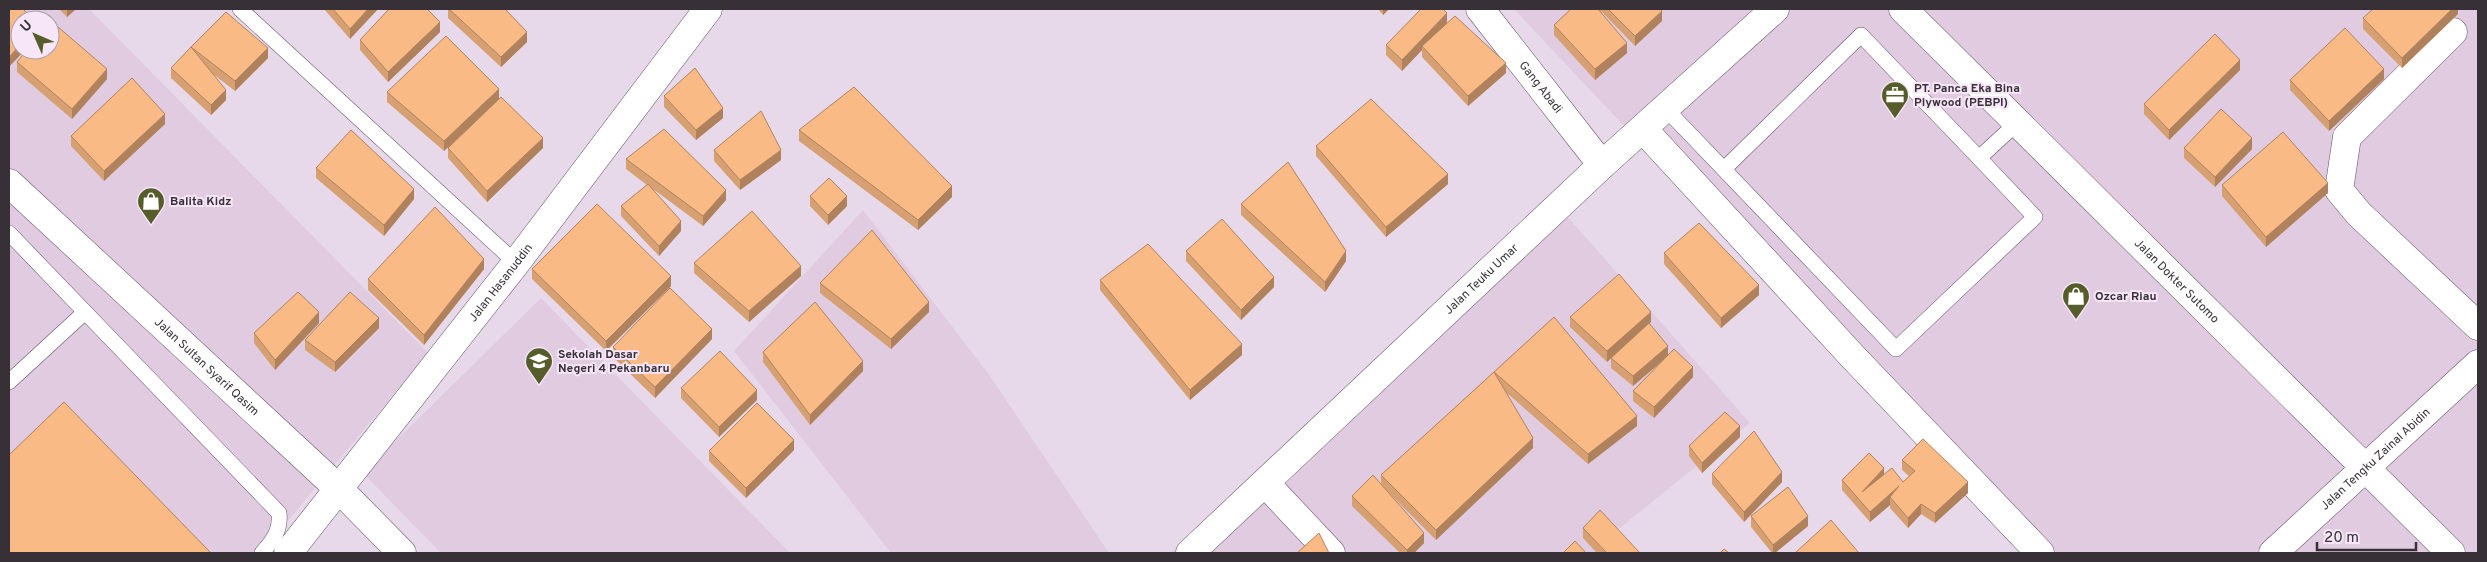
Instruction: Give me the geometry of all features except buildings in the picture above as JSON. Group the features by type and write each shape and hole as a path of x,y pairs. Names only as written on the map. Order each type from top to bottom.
{"street":[{"name":"Jalan Hasanuddin","path":"288,553 340,490 516,264 708,9"},
{"name":"Gang Abadi","path":"1480,9 1602,165"},
{"name":"Jalan Teuku Umar","path":"1190,553 1266,484 1602,165 1775,9"},
{"name":"Jalan Dokter Sutomo","path":"1903,9 2452,553"},
{"path":"2453,32 2347,137 2339,190 2359,214 2478,326"},
{"path":"1643,129 1854,358 2040,553"},
{"name":"Jalan Sultan Syarif Qasim","path":"9,183 340,490 402,553"},
{"name":"Jalan Tengku Zainal Abidin","path":"2273,553 2478,364"},
{"path":"1266,484 1331,553"}],"lane":[{"path":"240,9 516,264"},
{"path":"1665,108 1896,349 2035,217 1861,35 1724,169"},
{"path":"1979,158 2018,122"},
{"path":"9,234 279,513 280,524 276,536 262,553"},
{"path":"9,382 85,312"}],"shaded area":[{"path":"9,9 89,9 428,353 261,553 9,553"},
{"path":"1514,9 2478,9 2478,553 2026,553"},
{"path":"1550,197 1750,423 1605,540 1614,553 1170,553"},
{"path":"863,210 990,376 1109,553 891,553 734,351"},
{"name":"Sekolah Dasar Negeri 4 Pekanbaru","path":"541,298 790,553 441,553 363,473"}],"place":[{"name":"PT. Panca Eka Bina Plywood (PEBPI)","path":"1895,119"},
{"name":"Balita Kidz","path":"151,225"},
{"name":"Ozcar Riau","path":"2076,320"},
{"name":"Sekolah Dasar Negeri 4 Pekanbaru","path":"539,385"}]}
